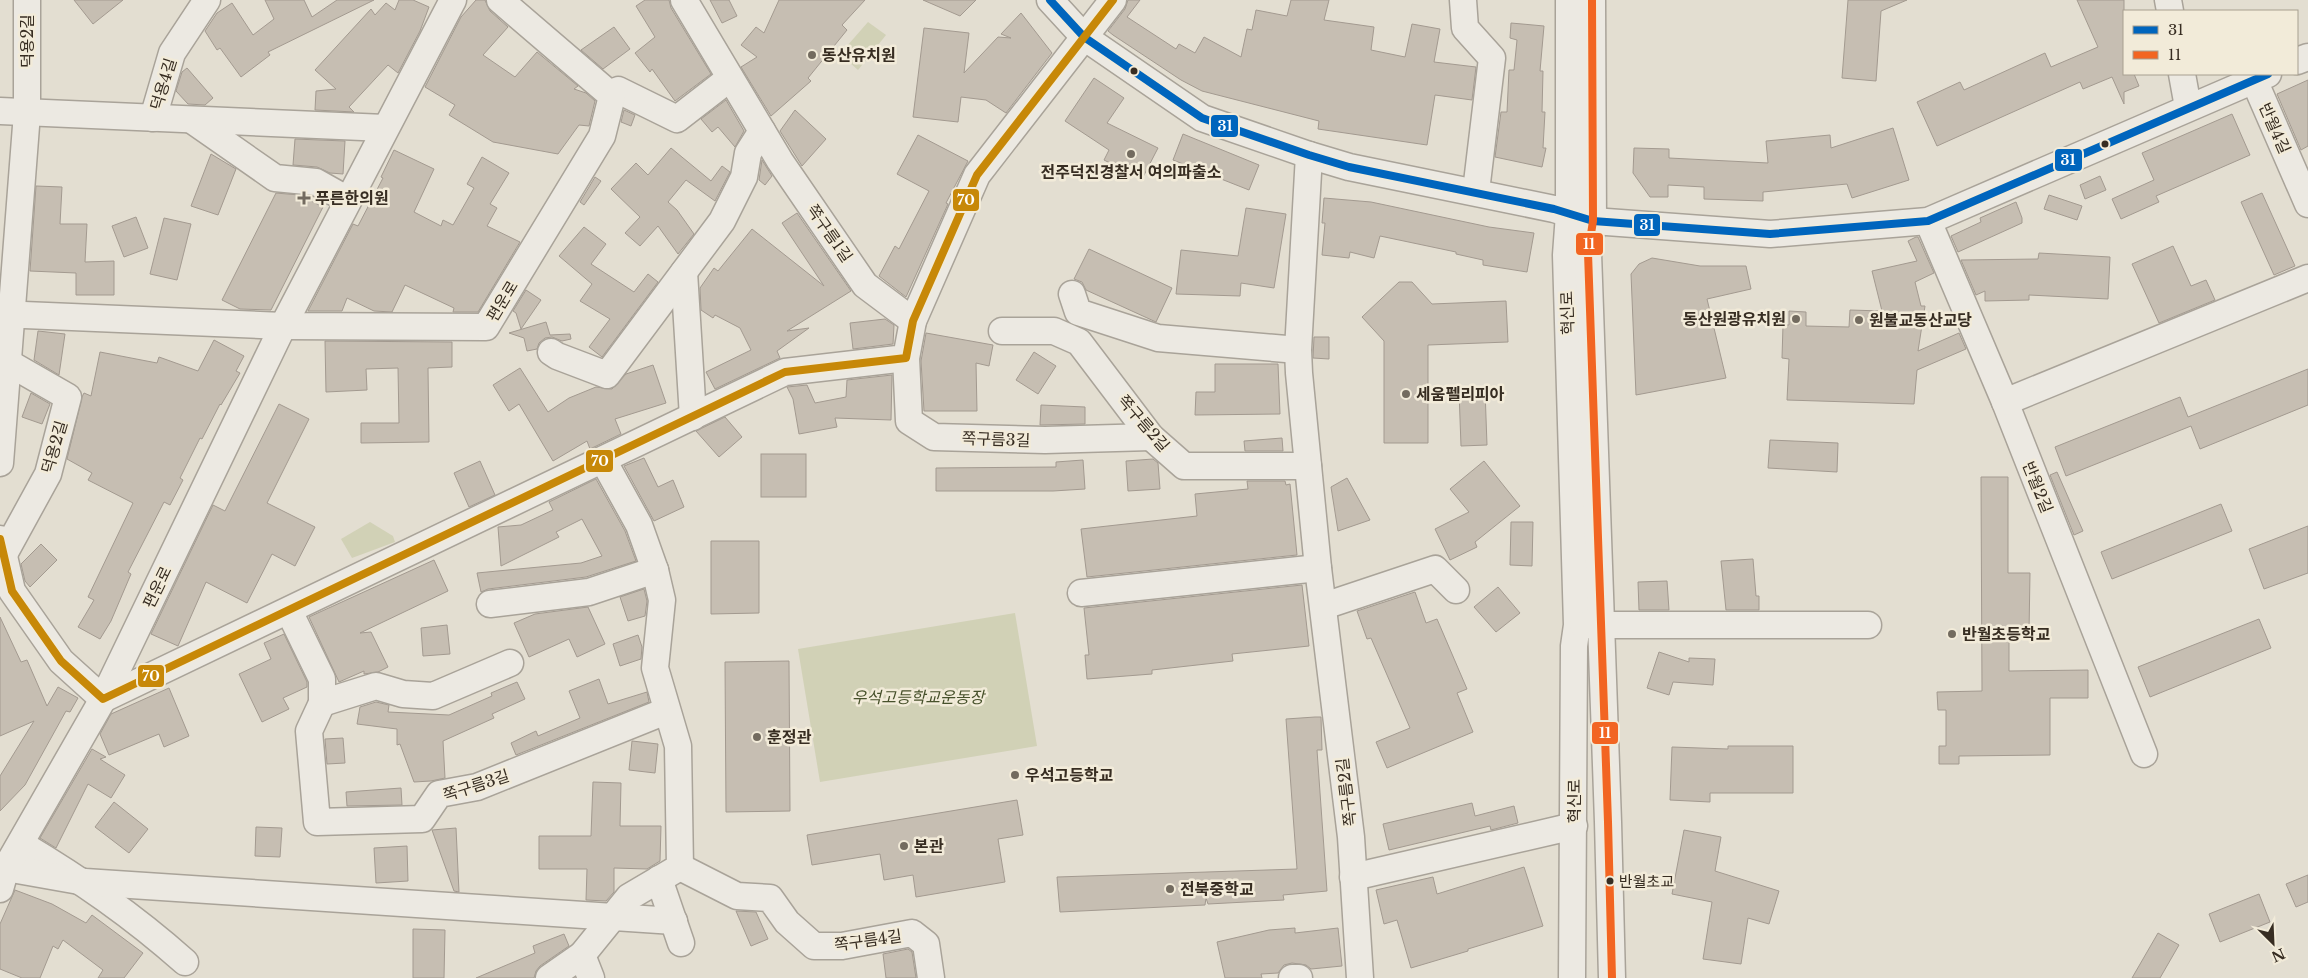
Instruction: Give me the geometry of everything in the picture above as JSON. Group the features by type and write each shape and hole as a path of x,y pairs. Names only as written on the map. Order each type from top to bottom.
{"street":[{"name":"덕용2길","path":"6,315 27,113 27,0"},
{"name":"덕용4길","path":"153,118 172,53 207,0"},
{"name":"편운로","path":"2,876 104,699 282,326 453,0"},
{"path":"500,0 612,96 618,90 677,119 730,78"},
{"name":"쪽구름1길","path":"684,0 780,161 865,285 913,321"},
{"path":"1050,0 1084,37 1202,118 1309,155 1349,167 1476,191 1554,209 1581,218 1770,234 1928,221 2261,77"},
{"path":"104,699 785,372 906,358 913,321 977,175 1114,0"},
{"path":"1463,0 1465,28 1492,58 1476,191"},
{"name":"혁신로","path":"1568,0 1581,218"},
{"name":"혁신로","path":"1592,0 1581,218 1566,254 1588,624 1608,822 1612,978"},
{"path":"2182,75 2188,107"},
{"name":"반월4길","path":"2261,77 2308,204"},
{"name":"편운로","path":"6,315 282,326 486,328 602,136 612,96"},
{"path":"0,111 385,128"},
{"path":"192,120 275,178 316,182 348,200"},
{"path":"551,352 557,356 607,374 722,221 744,177 748,153 762,131"},
{"name":"쪽구름2길","path":"1309,155 1298,350 1318,568 1351,836 1360,978"},
{"name":"반월2길","path":"1928,221 2005,402 2144,754"},
{"path":"684,272 693,417"},
{"path":"2005,402 2308,278"},
{"name":"덕용2길","path":"0,283 6,315 8,362 0,463"},
{"path":"1072,294 1078,312 1158,338 1298,350"},
{"name":"쪽구름2길","path":"1002,331 1054,331 1079,342 1151,437 1184,466 1308,466"},
{"name":"쪽구름3길","path":"906,358 909,421 934,437 1045,440 1151,437"},
{"name":"덕용2길","path":"8,362 68,397 48,474 1,548 12,591 61,661 104,699"},
{"path":"2,876 612,918 677,932 669,873 678,746 666,711 655,668 662,600 639,525 603,460"},
{"path":"1081,593 1318,568"},
{"path":"1324,606 1435,569 1456,590"},
{"path":"490,604 589,592 654,570"},
{"name":"쪽구름3길","path":"289,611 322,679 322,703 309,731 317,822 422,819 439,794 477,787 666,711"},
{"path":"1588,624 1868,626"},
{"name":"혁신로","path":"1572,978 1574,646 1588,624"},
{"path":"322,703 376,686 403,694 433,696 510,663"},
{"path":"1353,877 1574,826"},
{"path":"21,844 85,882 146,928 185,962"},
{"path":"549,978 586,966 612,918 629,897 669,873"},
{"name":"쪽구름4길","path":"669,873 737,896 770,898 788,922 814,946 842,946 912,934 926,944 931,978"},
{"path":"1292,978 1299,978"}],"green space":[{"path":"868,22 886,35 858,70 840,54"},
{"path":"370,522 393,536 395,542 352,558 341,539"},
{"name":"우석고등학교운동장","path":"1015,613 1037,746 820,782 798,649"}],"building":[{"path":"74,0 123,0 93,24"},
{"path":"265,0 304,0 312,17 337,0 374,0 268,52 270,55 241,77 220,48 217,50 205,31 217,13 232,3 253,35 274,19"},
{"path":"399,0 413,0 429,7 420,31 398,73 388,65 349,107 354,112 315,110 316,91 336,89 315,70 371,9 375,15 386,3 395,10"},
{"path":"476,0 485,0 490,11 508,27 483,55 515,77 537,52 578,86 574,89 586,93 595,101 589,126 579,125 558,154 493,142 449,115 455,105 425,87 461,17"},
{"path":"645,0 669,0 671,8 711,74 675,101 652,69 650,72 635,53 655,37 636,6"},
{"path":"710,0 729,0 737,16 722,23"},
{"path":"779,0 865,0 842,25 847,30 808,78 811,81 771,116 741,67 757,57 741,45 756,27 764,33"},
{"path":"923,0 976,0 960,16"},
{"path":"1128,0 1140,0 1127,17 1176,49 1179,44 1195,53 1204,37 1241,57 1247,29 1252,30 1256,10 1287,16 1291,0 1329,0 1324,20 1374,27 1371,50 1405,57 1412,24 1440,29 1434,62 1476,67 1472,100 1435,95 1427,145 1318,129 1319,121 1202,91 1181,80 1113,35 1108,31 1125,9"},
{"path":"1848,0 1907,0 1881,11 1876,81 1842,78"},
{"path":"2077,0 2124,0 2123,75 2134,75 2139,86 2124,92 2124,104 2112,77 2083,89 2080,82 1937,146 1917,102 1960,82 1964,90 2045,53 2051,67 2098,47"},
{"path":"1021,13 1052,53 1006,113 986,100 961,97 958,122 913,117 924,28 969,33 964,73 998,37 1011,38 1001,34"},
{"path":"1511,23 1544,26 1540,71 1543,71 1542,112 1545,112 1543,148 1546,148 1542,167 1495,157 1501,112 1507,112 1509,70 1514,70 1517,40 1510,38"},
{"path":"614,27 630,49 603,69 581,50"},
{"path":"187,68 213,98 205,105 188,104 176,91 182,72"},
{"path":"1094,78 1124,98 1107,123 1158,148 1142,179 1104,160 1109,150 1065,121"},
{"path":"2308,80 2308,146 2301,150 2277,94"},
{"path":"726,100 744,131 735,147 718,127 712,132 701,119"},
{"path":"624,110 635,115 631,126 621,122"},
{"path":"795,110 826,139 802,166 780,131"},
{"path":"2232,114 2250,155 2156,196 2159,202 2121,219 2112,199 2154,180 2142,153"},
{"path":"1893,128 1909,180 1852,198 1847,184 1763,192 1763,201 1704,199 1704,187 1668,185 1668,197 1650,197 1633,173 1634,148 1669,149 1669,158 1768,163 1766,141 1830,135 1831,148"},
{"path":"1183,134 1259,165 1249,190 1173,160"},
{"path":"918,135 968,161 946,203 948,204 906,297 879,276 895,246 899,249 929,191 897,174"},
{"path":"295,139 345,141 343,174 330,173 317,167 293,165"},
{"path":"671,148 711,181 722,166 730,172 715,201 686,180 668,202 677,210 694,234 678,254 658,226 640,246 625,233 640,217 611,189 636,163 648,175"},
{"path":"394,150 434,169 414,212 441,226 443,220 453,225 474,188 467,184 482,157 509,173 490,204 497,208 487,226 520,242 478,312 453,312 454,308 405,285 392,312 374,311 347,298 342,311 308,311 353,224 358,226 383,178 381,177"},
{"path":"211,154 236,169 218,215 191,206"},
{"path":"762,160 772,176 765,185 759,180"},
{"path":"2100,176 2106,190 2085,199 2080,185"},
{"path":"595,177 601,181 584,205 580,202"},
{"path":"36,186 62,187 60,224 87,224 85,262 114,261 114,295 76,295 76,273 30,271"},
{"path":"276,193 299,195 323,207 271,310 240,309 222,300"},
{"path":"2262,193 2295,266 2274,275 2241,202"},
{"path":"2049,195 2082,206 2077,220 2044,209"},
{"path":"1324,198 1371,202 1489,227 1534,233 1527,272 1483,265 1483,260 1456,254 1456,252 1380,236 1374,258 1350,252 1349,258 1322,255 1325,223 1322,223"},
{"path":"2016,202 2022,223 1958,252 1951,236 1981,222 1980,218"},
{"path":"1246,208 1286,214 1274,288 1241,283 1240,296 1176,294 1181,250 1238,256"},
{"path":"797,213 851,291 787,331 809,328 777,351 780,358 715,389 706,372 751,350 740,328 715,315 713,318 701,310 700,288 714,268 718,271 752,229 824,286 782,223"},
{"path":"136,217 148,248 124,257 112,226"},
{"path":"164,218 191,224 177,280 150,274"},
{"path":"584,227 606,244 591,264 634,292 648,274 658,282 602,357 589,347 610,319 580,301 592,284 559,256"},
{"path":"1918,237 1934,273 1915,282 1921,306 1925,306 1918,351 1959,333 1966,349 1917,370 1914,404 1787,400 1789,359 1782,358 1783,325 1789,325 1789,311 1806,312 1806,326 1849,327 1850,310 1882,311 1872,271 1917,261 1908,241"},
{"path":"2173,246 2191,286 2206,280 2215,300 2159,323 2132,264"},
{"path":"1089,249 1172,288 1156,322 1086,290 1082,282 1074,279"},
{"path":"2039,253 2110,257 2108,299 2029,295 2029,300 1985,301 1985,291 1976,295 1961,260 2038,259"},
{"path":"1652,258 1700,266 1746,266 1751,289 1707,299 1726,378 1636,395 1631,274 1639,264"},
{"name":"세움펠리피아","path":"1399,282 1412,282 1432,304 1506,301 1508,342 1428,345 1428,443 1384,443 1384,341 1362,317"},
{"path":"526,290 541,300 521,329 516,313 513,311"},
{"path":"885,319 894,325 893,344 853,349 850,323"},
{"path":"546,322 550,335 570,334 571,339 562,341 552,337 545,338 539,343 537,349 527,351 524,338 509,333"},
{"path":"38,331 65,334 59,375 34,360"},
{"path":"926,333 993,345 989,366 976,363 977,411 924,411 921,361"},
{"path":"1314,337 1329,337 1329,359 1313,358"},
{"path":"214,340 244,356 236,371 240,373 220,404 202,439 200,438 180,478 183,480 170,505 164,502 128,572 131,574 111,621 100,639 78,627 94,600 88,597 133,503 88,480 92,473 67,459 82,397 84,393 91,396 100,352 157,363 159,357 198,371"},
{"path":"325,341 452,342 452,367 428,368 429,442 361,443 361,423 399,423 398,368 366,369 367,390 326,392"},
{"path":"1034,352 1056,366 1038,394 1016,380"},
{"path":"1215,364 1278,364 1280,414 1195,415 1196,392 1215,392"},
{"path":"653,365 666,403 615,419 621,434 590,449 587,441 553,461 519,404 509,411 493,385 520,368 548,412 569,398 596,387 612,389 626,374"},
{"path":"2308,369 2308,405 2200,449 2191,426 2066,476 2055,447 2180,397 2188,417"},
{"path":"892,375 891,420 835,418 837,427 799,434 793,399 787,387 807,385 815,403 846,397 847,380"},
{"path":"1485,390 1487,445 1461,446 1459,391"},
{"path":"31,393 50,404 42,424 22,417"},
{"path":"279,404 309,419 267,503 315,527 295,566 272,554 247,603 206,582 178,646 151,634 213,505 225,511"},
{"path":"1041,405 1085,407 1085,424 1040,425"},
{"path":"725,417 742,437 719,457 696,431"},
{"path":"1282,438 1283,451 1245,451 1244,441"},
{"path":"1770,440 1838,443 1837,472 1768,468"},
{"path":"761,454 806,454 806,497 761,497"},
{"path":"644,458 658,487 673,480 684,507 654,521 624,466"},
{"path":"1153,459 1158,463 1160,489 1128,491 1126,461"},
{"path":"1083,460 1085,489 1053,491 936,491 936,468 1056,467 1056,462"},
{"path":"480,461 495,495 469,507 454,473"},
{"path":"1484,461 1520,506 1475,542 1477,547 1450,560 1435,529 1469,512 1450,489"},
{"path":"2057,472 2083,531 2074,535 2050,475"},
{"name":"반월초등학교","path":"1981,477 2008,477 2008,573 2030,573 2029,632 2009,632 2009,671 2088,670 2088,698 2050,698 2050,755 1959,756 1959,764 1939,764 1939,746 1946,746 1946,710 1938,710 1937,692 1982,691"},
{"path":"1347,478 1370,520 1338,531 1331,487"},
{"path":"596,479 625,531 636,561 586,577 488,589 481,592 477,573 581,563 602,556 582,519 556,532 559,537 501,566 498,527 521,525 553,510 549,502"},
{"path":"1247,481 1285,481 1286,485 1290,484 1297,555 1087,577 1081,529 1197,516 1195,494 1248,489"},
{"path":"2221,504 2232,531 2112,579 2101,552"},
{"path":"1511,522 1533,522 1532,566 1510,565"},
{"path":"2308,526 2308,573 2264,589 2249,549"},
{"path":"711,541 759,541 759,613 711,614"},
{"path":"41,544 57,560 30,587 25,581 21,564"},
{"path":"1753,559 1756,596 1759,596 1759,610 1726,610 1721,561"},
{"path":"434,560 448,591 360,633 371,632 388,667 378,672 364,674 364,671 339,682 309,617"},
{"path":"1667,581 1669,610 1639,610 1638,582"},
{"path":"1302,585 1309,646 1232,654 1233,661 1152,670 1152,674 1087,679 1085,655 1089,655 1084,608"},
{"path":"1498,587 1520,613 1496,632 1474,607"},
{"path":"644,589 647,601 645,616 628,621 620,597"},
{"path":"1415,592 1426,623 1437,619 1467,689 1457,693 1473,732 1387,768 1376,742 1410,728 1371,638 1367,639 1357,611"},
{"path":"588,607 605,644 577,657 569,639 529,657 514,623 535,614"},
{"path":"0,617 21,662 27,660 47,706 58,687 78,698 70,712 66,711 25,785 0,811 0,776 34,721 0,736"},
{"path":"2259,619 2271,648 2150,697 2138,667"},
{"path":"447,625 450,654 423,656 421,628"},
{"path":"284,634 307,682 307,687 283,698 289,709 262,722 239,674 271,659 264,643"},
{"path":"638,635 642,647 641,659 620,666 613,644"},
{"path":"1659,652 1689,662 1689,658 1715,659 1713,685 1673,682 1669,695 1647,688"},
{"name":"훈정관","path":"789,661 790,811 726,812 725,662"},
{"path":"599,679 608,704 647,692 649,702 516,755 511,743 536,731 538,736 580,718 569,691"},
{"path":"517,682 525,699 492,714 494,718 443,741 445,778 414,782 400,744 397,745 397,729 357,724 360,707 376,702 389,705 388,712 449,715 492,696 491,693"},
{"path":"169,688 189,736 164,747 159,734 109,755 100,734 111,714"},
{"path":"1321,717 1322,750 1317,750 1327,891 1283,895 1284,900 1208,904 1206,898 1205,905 1060,912 1057,877 1297,869 1286,719"},
{"path":"343,738 345,763 327,764 325,739"},
{"path":"632,741 658,744 655,773 629,770"},
{"path":"1728,746 1793,746 1793,793 1710,793 1710,802 1670,800 1672,747 1728,749"},
{"path":"92,749 106,757 100,759 125,775 111,798 88,784 56,848 40,838"},
{"path":"593,782 621,783 620,826 661,826 660,861 647,869 614,868 614,892 606,901 586,900 587,869 539,869 539,836 591,836"},
{"path":"401,788 402,805 347,806 346,792"},
{"name":"본관","path":"1017,800 1023,835 998,839 1005,882 916,897 913,875 884,880 880,854 812,865 807,835"},
{"path":"114,802 148,829 129,853 95,827"},
{"path":"1472,803 1475,816 1514,806 1518,823 1491,830 1490,826 1389,850 1383,824"},
{"path":"256,827 282,828 280,857 255,856"},
{"path":"456,828 459,892 454,891 432,830"},
{"path":"1684,830 1721,837 1715,871 1779,891 1769,924 1748,918 1741,964 1703,959 1712,902 1672,894"},
{"path":"407,846 408,881 376,883 374,848"},
{"path":"1524,867 1543,926 1411,968 1397,920 1384,924 1376,890 1433,877 1437,894"},
{"path":"2308,875 2308,902 2296,907 2286,884"},
{"path":"15,890 52,904 86,923 92,915 143,953 124,978 98,978 103,970 63,940 58,949 53,946 40,978 22,978 0,969 0,924"},
{"path":"2259,894 2270,922 2220,942 2209,914"},
{"path":"736,911 756,912 768,939 751,946"},
{"path":"1295,928 1295,933 1338,928 1342,966 1311,969 1306,965 1292,963 1284,965 1278,973 1261,974 1262,978 1225,978 1217,942 1269,930"},
{"path":"413,929 445,930 444,978 413,978"},
{"path":"2158,933 2179,945 2160,978 2132,978"},
{"path":"564,934 569,946 540,966 534,978 476,978 535,953 533,946"},
{"path":"908,949 912,952 916,978 886,978 883,954"}],"transit line":[{"name":"31","path":"1050,0 1084,37 1202,118 1309,155 1349,167 1554,209 1593,221 1770,234 1928,221 2266,75"},
{"name":"70","path":"0,539 12,591 61,661 103,699 785,372 906,358 913,321 977,175 1113,0"},
{"name":"11","path":"1592,0 1593,221 1588,253 1612,978"}],"place":[{"name":"동산유치원","path":"812,55"},
{"name":"전주덕진경찰서 여의파출소","path":"1131,154"},
{"name":"푸른한의원","path":"304,198"},
{"name":"동산원광유치원","path":"1796,319"},
{"name":"원불교동산교당","path":"1859,320"},
{"name":"세움펠리피아","path":"1406,394"},
{"name":"반월초등학교","path":"1952,634"},
{"name":"훈정관","path":"757,737"},
{"name":"우석고등학교","path":"1015,775"},
{"name":"본관","path":"904,846"},
{"name":"반월초교","path":"1610,881"},
{"name":"전북중학교","path":"1170,889"}]}
